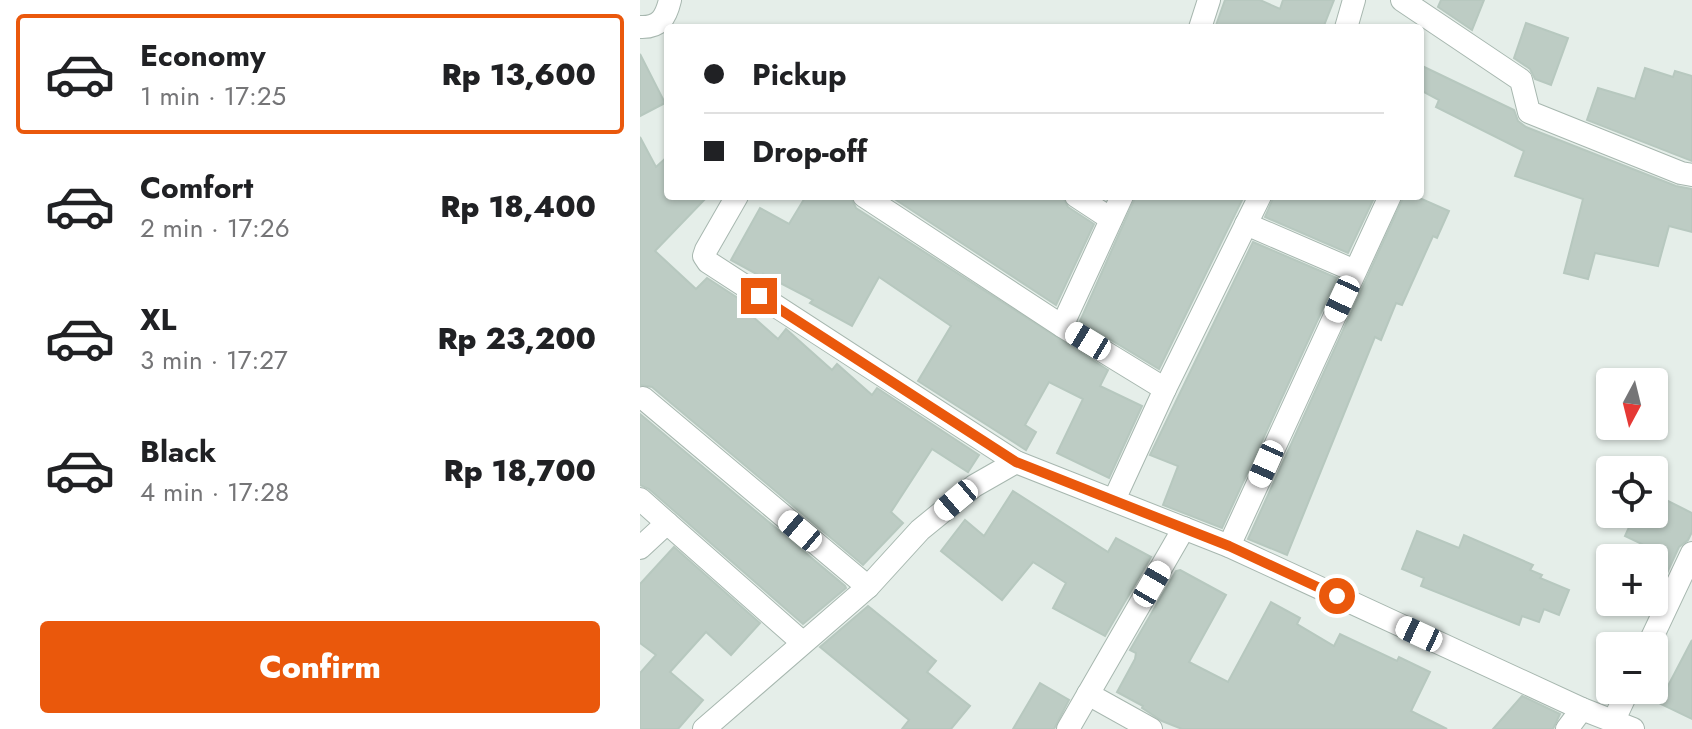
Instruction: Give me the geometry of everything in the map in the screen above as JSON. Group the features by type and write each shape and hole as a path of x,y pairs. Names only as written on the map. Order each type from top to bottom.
{"street":[{"path":"640,27 659,24 665,17 670,0"},
{"path":"1201,24 1209,0"},
{"path":"1347,24 1354,0"},
{"path":"1402,0 1521,80 1529,112 1692,175"},
{"path":"735,200 706,250 704,256 708,262 1016,462 1229,546 1582,709 1624,724 1626,704"},
{"path":"870,200 1062,326 1165,389"},
{"path":"1082,200 1111,219"},
{"path":"1062,326 1120,200"},
{"path":"1114,500 1258,200"},
{"path":"1229,546 1388,200"},
{"path":"1246,224 1355,271"},
{"path":"643,398 868,587"},
{"path":"704,729 868,587 920,530 974,486 1016,462"},
{"path":"640,499 802,642"},
{"path":"640,548 667,523"},
{"path":"1068,729 1184,528"},
{"path":"1655,632 1692,553"},
{"path":"1088,694 1151,729"},
{"path":"1567,729 1582,709"}],"building":[{"path":"1225,0 1260,0 1280,9 1283,0 1334,0 1325,24 1216,24"},
{"path":"1441,0 1484,0 1472,30 1438,7"},
{"path":"1526,23 1568,38 1551,85 1535,79 1530,69 1514,58"},
{"path":"640,54 664,104 640,116"},
{"path":"1424,67 1514,110 1518,121 1526,127 1676,186 1692,189 1692,232 1669,226 1658,266 1595,253 1588,279 1564,273 1583,199 1515,176 1524,151 1436,107 1439,100 1424,92"},
{"path":"1645,68 1673,77 1675,71 1692,76 1692,161 1587,120 1598,88 1635,99"},
{"path":"640,137 656,167 664,160 664,200 704,200 655,251 696,289 707,278 747,304 743,308 778,339 786,329 832,370 837,364 872,395 877,388 979,455 968,472 932,449 891,512 903,523 863,565 652,387 640,385"},
{"path":"804,200 852,200 856,208 1108,370 1100,386 1142,406 1109,478 1057,453 1083,399 1049,382 1025,425 1036,432 1026,450 918,381 951,326 879,277 852,326 810,303 813,300 731,260 760,208 789,224"},
{"path":"896,200 1064,200 1068,207 1094,224 1056,305"},
{"path":"1134,200 1242,200 1159,369 1080,321"},
{"path":"1272,200 1373,200 1348,253 1265,217"},
{"path":"1402,200 1424,200 1449,211 1437,238 1433,236 1402,305 1396,303 1381,340 1375,337 1287,555 1248,539"},
{"path":"1253,242 1337,278 1222,528 1163,505 1178,466 1150,455"},
{"path":"640,414 846,588 803,624 649,489 640,485"},
{"path":"1013,491 1108,552 1116,538 1151,557 1105,636 1053,608 1066,583 1033,562 1002,600 941,551 965,520 984,536"},
{"path":"1668,501 1692,513 1692,532 1679,547 1668,571 1668,544 1642,544 1625,536 1629,528 1668,528"},
{"path":"1417,531 1459,548 1464,535 1533,565 1530,570 1542,575 1540,578 1569,590 1559,615 1544,609 1539,622 1522,616 1519,625 1421,586 1424,578 1402,569"},
{"path":"674,547 760,623 731,655 706,632 670,672 703,700 678,729 640,729 640,673 656,655 640,643 640,584"},
{"path":"1180,570 1226,595 1189,662 1228,682 1271,602 1300,618 1297,624 1334,646 1340,634 1397,661 1399,657 1430,672 1411,711 1447,729 1182,729 1162,721 1117,692 1135,659 1136,653 1130,650 1176,571"},
{"path":"868,606 936,661 927,672 970,706 951,729 902,729 909,720 820,647"},
{"path":"1692,640 1692,719 1661,704 1668,704 1668,686"},
{"path":"1040,683 1069,700 1054,729 1013,729"},
{"path":"1522,696 1560,714 1553,729 1493,729"}],"route":[{"path":"759,296 1016,462 1229,546 1337,596"}]}
